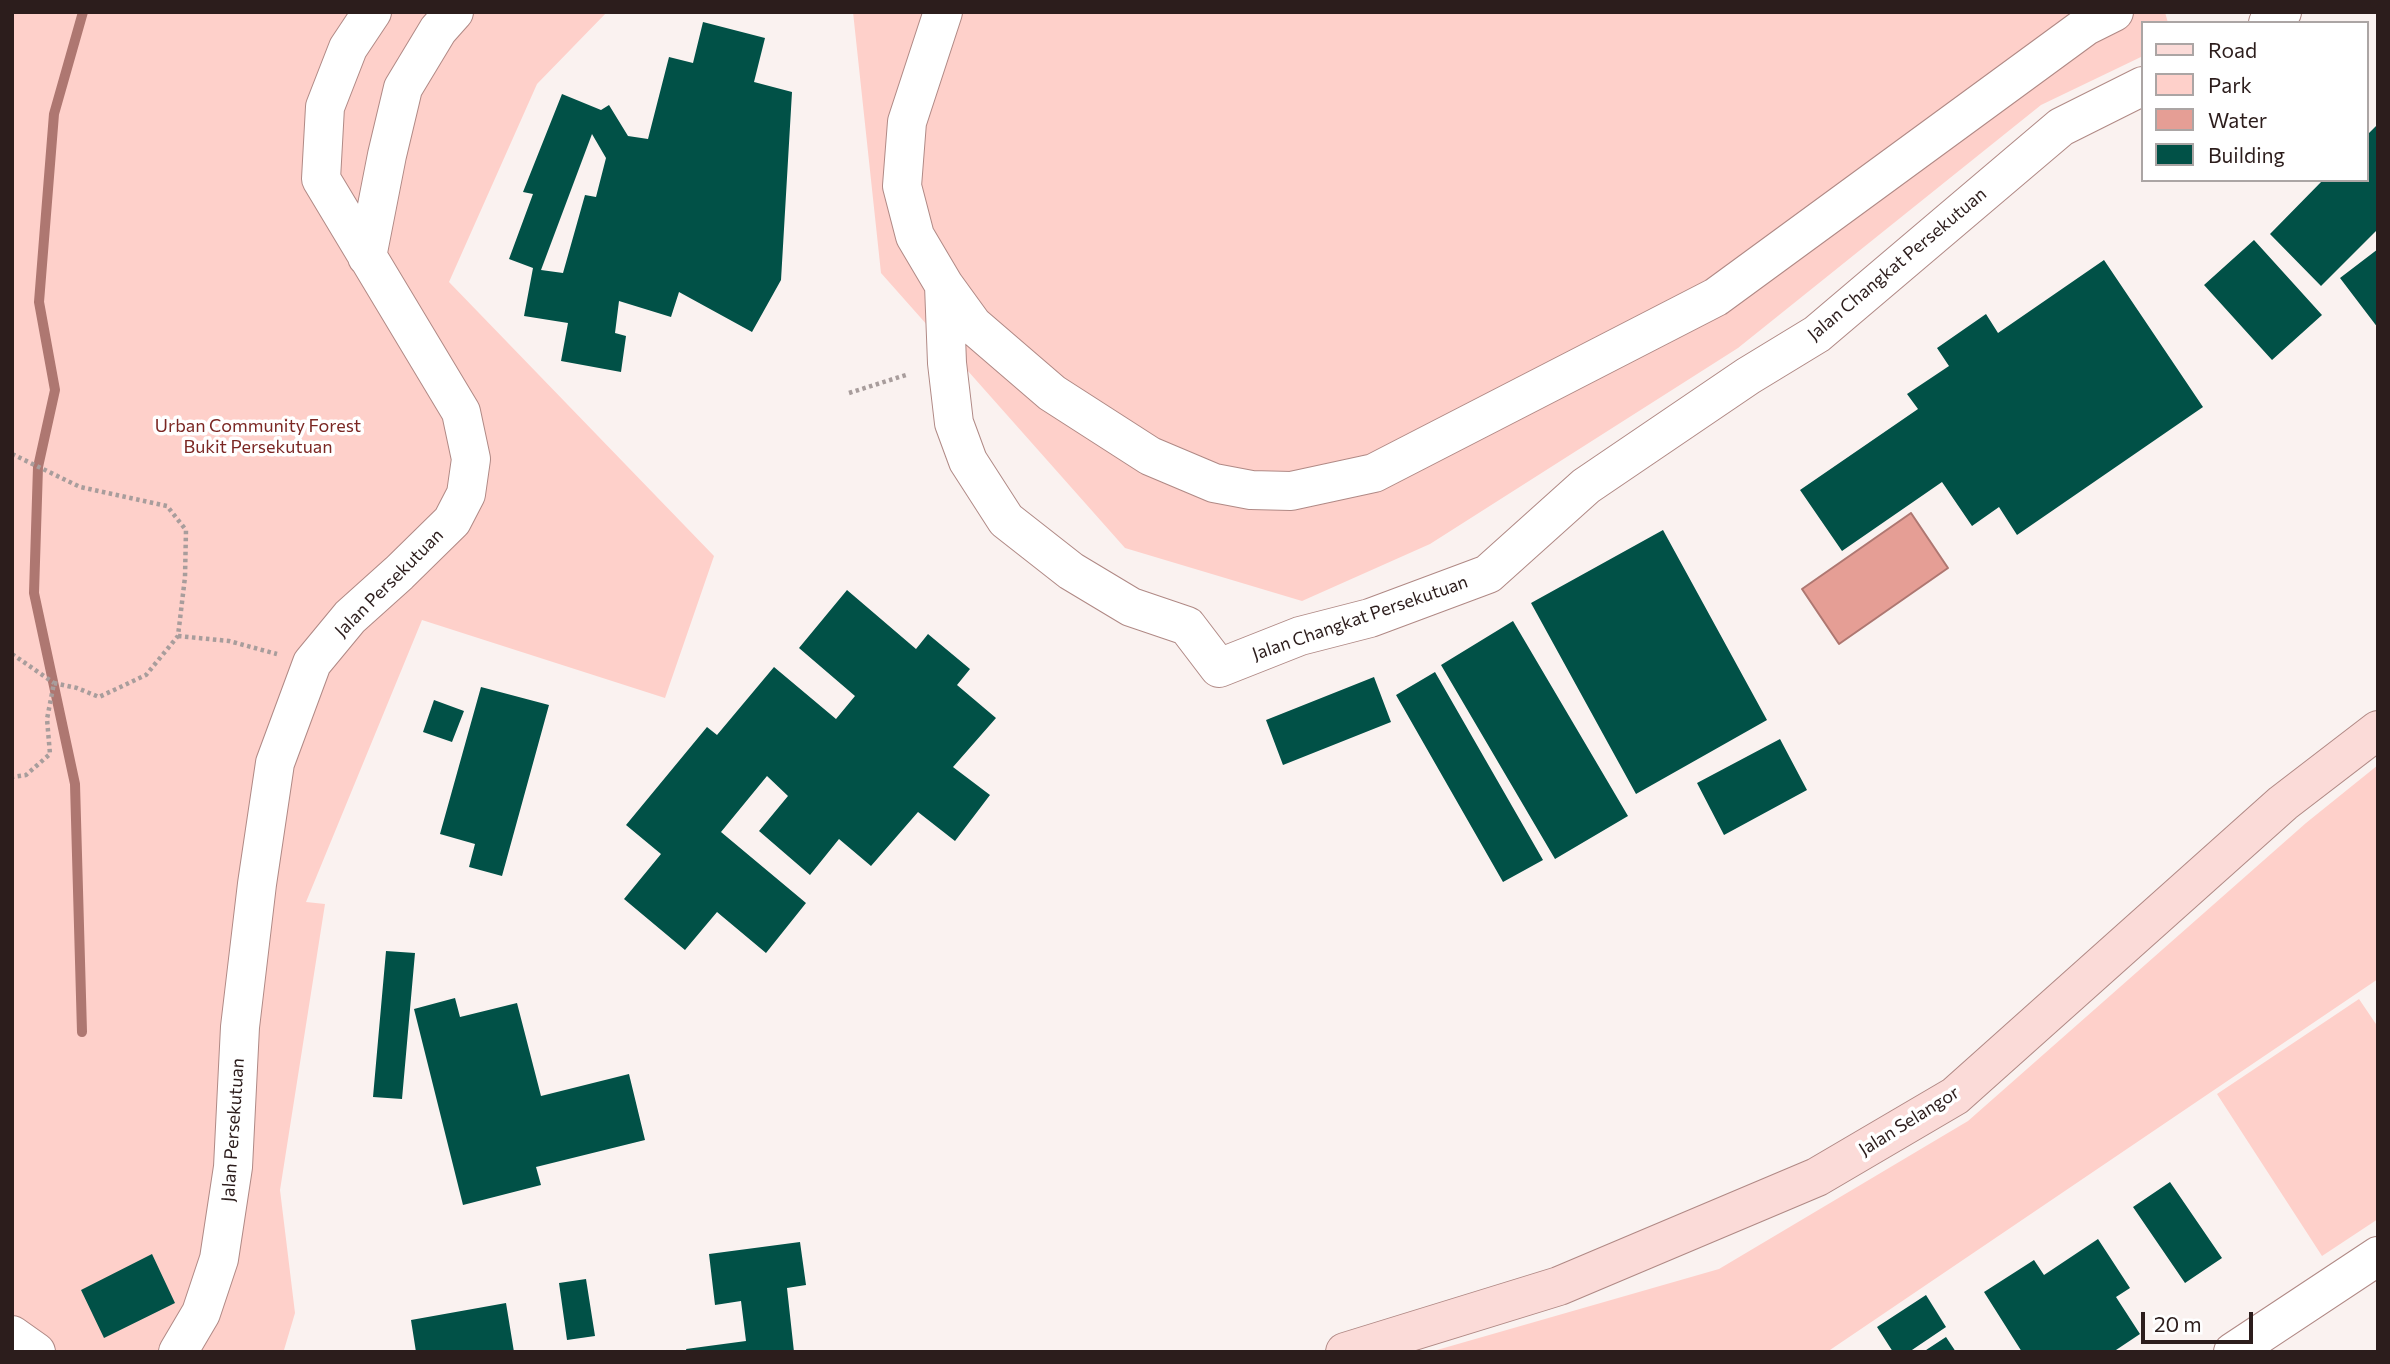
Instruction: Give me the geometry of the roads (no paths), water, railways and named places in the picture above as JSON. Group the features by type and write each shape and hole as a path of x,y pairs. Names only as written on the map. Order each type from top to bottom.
{"street":[{"name":"Jalan Persekutuan","path":"178,1352 201,1313 219,1259 233,1167 240,1027 275,763 312,663 350,617 452,521 466,494 471,458 461,412 321,179 325,107 348,48 372,12"},
{"path":"367,257 403,88 438,30 454,12"},
{"name":"Jalan Changkat Persekutuan","path":"943,12 907,122 902,186 915,236 944,285 973,325 1052,393 1150,456 1214,483 1251,490 1291,491 1374,473 1716,297 2086,26 2114,12"},
{"name":"Jalan Changkat Persekutuan","path":"944,285 947,363 954,423 968,461 1006,520 1072,571 1131,607 1187,626 1219,668 1300,636 1370,618 1488,574 1586,486 1748,376 1817,334 2061,127 2142,86"},
{"name":"Jalan Selangor","path":"1345,1352 1559,1286 1817,1177 1955,1096 2283,803 2378,730"},
{"path":"2233,1352 2378,1256"},
{"path":"12,1335 36,1352"}],"water":[{"path":"1911,513 1948,568 1839,644 1802,589"}],"waterway":[{"path":"82,1032 75,784 34,593 38,467 55,390 39,302 54,114 83,12"}],"park label":[{"name":"Urban Community Forest Bukit Persekutuan","path":"258,436"}]}
